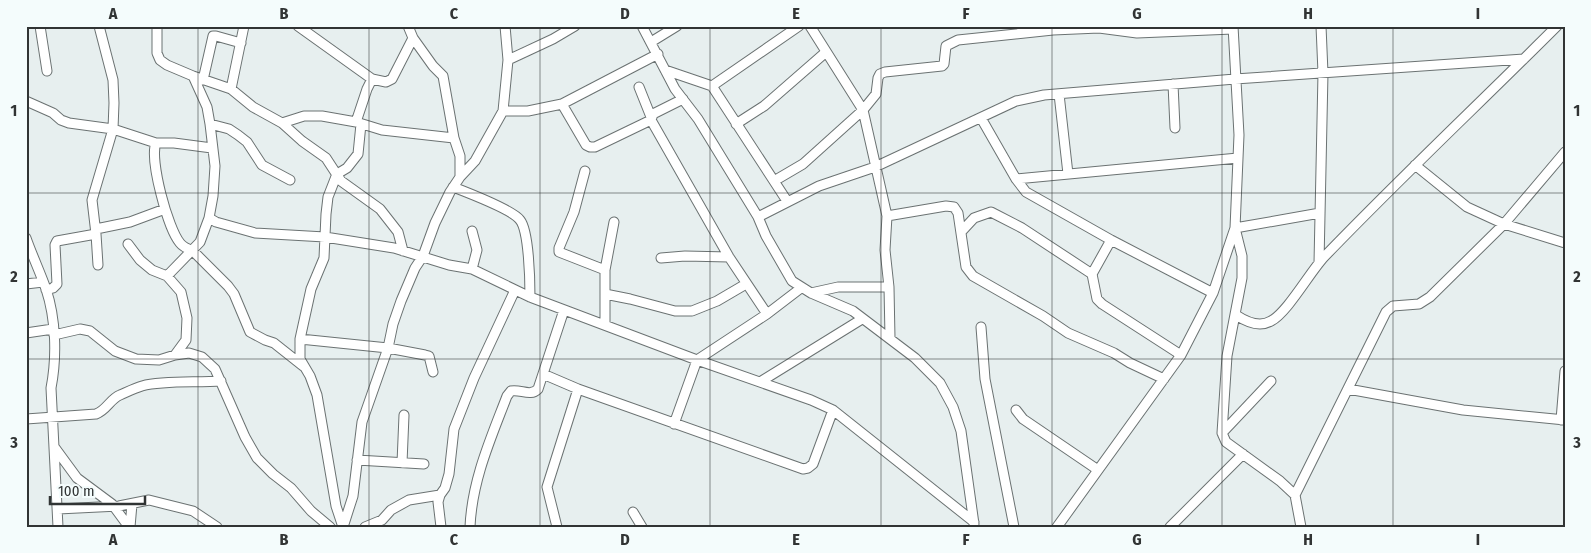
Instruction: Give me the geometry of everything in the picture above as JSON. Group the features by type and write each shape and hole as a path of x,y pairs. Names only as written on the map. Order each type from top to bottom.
{"street":[{"path":"40,26 47,71"},
{"path":"98,265 92,200 113,129 113,80 99,26"},
{"path":"157,26 157,53 160,60 193,76 231,90 253,107 282,123 302,141 326,158 341,181 380,209 398,232 403,251"},
{"path":"231,90 244,26"},
{"path":"298,26 372,79 386,82 392,80 412,38"},
{"path":"408,26 412,38 443,76 454,138 460,156 460,177"},
{"path":"343,527 353,496 362,422 388,348 392,324 435,223 453,187 475,161 504,111 508,60 505,26"},
{"path":"508,60 553,39 575,26"},
{"path":"642,26 675,89 698,119 758,217 766,236 787,273 801,288 853,312 890,338 915,358 940,383 953,407 961,431 974,525"},
{"path":"650,42 676,26"},
{"path":"712,86 798,26"},
{"path":"810,26 863,110 887,216 886,250 890,338"},
{"path":"1319,263 1323,72 1321,26"},
{"path":"1236,314 1246,322 1257,324 1271,322 1319,263 1394,184 1557,26"},
{"path":"774,181 803,164 863,110 876,94 880,74 942,66 944,64 946,46 958,40 1053,30 1099,28 1137,32 1233,28 1239,135 1235,228 1213,293 1181,355 1057,527"},
{"path":"203,80 213,36 241,43"},
{"path":"736,124 764,106 826,52"},
{"path":"504,111 528,111 562,104 658,54"},
{"path":"758,217 819,186 875,167 1016,101 1059,94 1172,84 1524,59"},
{"path":"665,70 712,86 787,201"},
{"path":"167,276 200,242 209,218 214,196 215,166 210,124 207,107 193,76"},
{"path":"303,367 300,359 300,339 311,289 324,258 328,197 336,174 348,168 358,154 359,123 367,89 372,79"},
{"path":"1172,84 1175,128"},
{"path":"639,87 651,119 729,257 767,314"},
{"path":"1059,94 1068,174"},
{"path":"562,104 586,145 595,147 651,119 652,114 683,100"},
{"path":"26,101 53,113 61,120 69,123 113,129 156,143 174,143 212,148"},
{"path":"282,123 304,116 322,116 359,123 382,130 454,138"},
{"path":"981,118 1016,179 1026,192 1111,240 1213,293"},
{"path":"210,124 229,129 238,135 247,142 262,165 290,180"},
{"path":"156,143 154,154 165,209 174,234 180,243 193,251 228,286 234,294 250,332 274,344 303,367 310,376 317,395 336,506 343,527"},
{"path":"1300,527 1295,495 1386,312 1394,306 1419,304 1430,296 1504,224 1565,152"},
{"path":"1016,179 1238,158"},
{"path":"1415,165 1467,207 1504,224 1565,243"},
{"path":"585,171 579,198 559,252 605,270"},
{"path":"453,187 478,196 520,220 524,229 527,246 530,297"},
{"path":"887,216 946,206 954,207 958,213 966,267 973,276 1068,333 1114,353 1164,379"},
{"path":"26,284 53,288 57,284 55,245 57,241 130,222 165,209"},
{"path":"961,232 974,218 990,212 1022,228 1092,274"},
{"path":"1235,228 1320,213"},
{"path":"209,218 216,222 255,233 326,237 403,251 472,270 530,297 697,360 811,400 833,410 974,525"},
{"path":"605,325 605,270 614,222"},
{"path":"1235,228 1242,256 1242,278 1227,356 1222,433 1226,442 1280,481 1295,495"},
{"path":"472,231 477,250 472,270"},
{"path":"26,238 28,248 45,286 54,332 51,388 58,527"},
{"path":"1111,240 1092,274 1097,299 1181,355"},
{"path":"128,244 140,260 152,270 167,276 181,292 187,318 186,340 175,355"},
{"path":"661,258 685,256 729,257"},
{"path":"605,294 676,310 692,311 717,301 746,284"},
{"path":"810,293 838,287 889,286"},
{"path":"674,424 697,360 767,314 801,288"},
{"path":"441,527 438,502 449,474 454,429 474,378 515,290"},
{"path":"470,527 471,506 480,467 508,396 511,390 534,392 538,389 564,310"},
{"path":"760,382 862,318"},
{"path":"981,328 985,379 1014,527"},
{"path":"26,332 54,332 80,329 90,331 115,351 136,359 159,360 189,353 202,358 215,369 245,437 257,458 291,488 311,511 330,527"},
{"path":"300,339 388,348 429,356 433,372"},
{"path":"1348,390 1463,410 1563,420 1565,371"},
{"path":"543,374 578,389 803,469 813,464 833,410"},
{"path":"26,419 96,414 103,411 117,396 143,386 221,381"},
{"path":"1222,433 1271,381"},
{"path":"557,527 548,487 578,389"},
{"path":"1016,410 1023,419 1098,470"},
{"path":"402,463 404,414"},
{"path":"55,448 77,478 115,507 129,527"},
{"path":"1170,527 1243,454"},
{"path":"357,460 424,464"},
{"path":"365,527 385,524 391,510 409,500 440,495"},
{"path":"58,509 115,507 149,500 193,511 217,527"},
{"path":"129,527 132,504"},
{"path":"633,512 642,527"}]}
